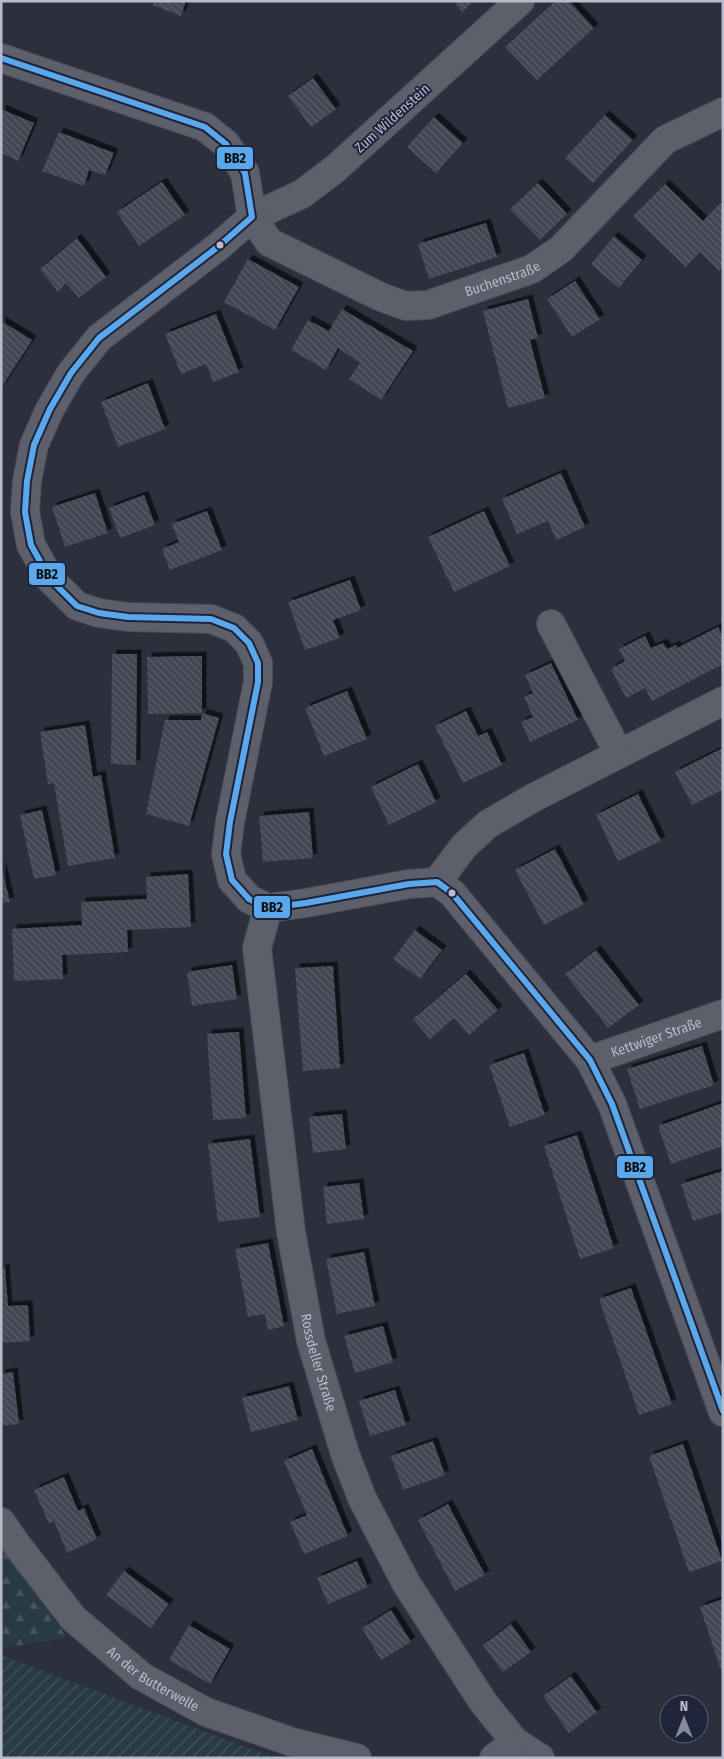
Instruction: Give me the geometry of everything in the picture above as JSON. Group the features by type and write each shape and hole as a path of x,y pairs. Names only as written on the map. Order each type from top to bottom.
{"street":[{"name":"Zum Wildenstein","path":"252,217 302,194 335,169 520,1"},
{"path":"1,58 205,127 226,144 245,173 252,217 219,246 99,338 71,373 50,409 34,445 27,480 25,512 31,545 50,579 77,606 99,613 128,617 211,619 234,628 249,643 258,663 258,682 230,822 226,854 232,880 249,899 268,908 306,904 409,884 437,882 452,894 590,1060 612,1104 723,1412"},
{"name":"Buchenstraße","path":"252,217 269,242 380,297 406,306 428,305 532,269 561,249 665,140 723,112"},
{"path":"551,624 619,754"},
{"path":"437,882 464,846 488,824 533,798 723,701"},
{"name":"Rossdeller Straße","path":"268,908 257,948 291,1232 311,1342 344,1454 362,1498 406,1583 483,1702 505,1750 540,1758"},
{"name":"Kettwiger Straße","path":"590,1060 723,1014"},
{"name":"An der Butterwelle","path":"1,1522 73,1618 141,1676 206,1712 292,1742 357,1758"}],"green space":[{"path":"1,1541 67,1638 1,1648"},
{"path":"1,1655 272,1757 272,1758 1,1758"}],"building":[{"path":"154,1 186,1 181,16 153,5"},
{"path":"453,1 474,1 462,12"},
{"path":"555,1 569,1 594,28 537,80 505,47"},
{"path":"313,78 336,109 311,127 288,96"},
{"path":"1,109 34,123 18,161 1,153"},
{"path":"605,115 633,140 593,183 565,158"},
{"path":"434,117 463,143 436,173 407,147"},
{"path":"59,132 114,153 105,175 89,170 84,186 42,171"},
{"path":"162,182 185,215 139,246 117,212"},
{"path":"538,183 567,214 540,240 510,209"},
{"path":"665,184 703,221 720,203 723,205 723,267 719,271 700,252 686,267 633,216"},
{"path":"486,223 497,257 429,279 418,244"},
{"path":"614,236 642,260 619,288 591,264"},
{"path":"77,238 106,277 79,298 66,283 58,292 40,269"},
{"path":"248,259 299,287 275,330 224,302"},
{"path":"575,281 600,319 572,337 547,299"},
{"path":"528,299 538,338 530,340 545,398 508,408 483,311"},
{"path":"342,309 413,351 381,400 349,379 360,363 338,348 326,370 291,350 308,320 329,331"},
{"path":"216,314 239,372 213,382 206,364 181,374 165,334"},
{"path":"1,321 32,340 1,388"},
{"path":"148,383 165,429 118,447 101,402"},
{"path":"561,473 585,527 556,540 548,521 517,534 502,499"},
{"path":"95,493 108,533 65,547 52,507"},
{"path":"144,495 155,525 120,538 109,508"},
{"path":"207,511 222,550 170,570 162,549 179,542 172,524"},
{"path":"484,511 510,566 454,592 428,537"},
{"path":"350,580 361,610 333,620 340,638 305,650 288,602"},
{"path":"718,627 723,637 723,664 652,701 645,688 626,698 611,669 625,661 619,649 645,636 651,648 663,643 667,649 676,645 677,648"},
{"path":"112,654 137,654 136,765 111,764"},
{"path":"202,656 202,713 148,714 147,657"},
{"path":"551,663 578,720 530,742 521,722 533,717 524,697 533,693 525,675"},
{"path":"347,691 367,739 324,756 305,708"},
{"path":"466,711 478,736 487,732 502,765 463,783 435,726"},
{"path":"202,713 219,718 189,826 146,814 165,720 201,720"},
{"path":"85,725 93,777 101,775 115,858 68,866 54,783 48,784 40,732"},
{"path":"723,748 723,790 692,805 675,772"},
{"path":"418,764 436,802 389,825 371,787"},
{"path":"638,794 661,841 618,861 596,815"},
{"path":"42,810 56,875 34,879 20,815"},
{"path":"309,812 313,858 263,862 259,816"},
{"path":"555,849 584,904 544,925 515,870"},
{"path":"1,865 10,902 1,903"},
{"path":"188,874 191,927 127,930 128,952 62,955 63,979 14,981 12,929 82,925 81,902 147,899 146,877"},
{"path":"415,930 442,950 420,979 393,959"},
{"path":"596,950 639,1005 608,1028 565,974"},
{"path":"232,965 237,999 192,1006 187,972"},
{"path":"333,966 340,1068 303,1071 295,968"},
{"path":"466,974 498,1010 469,1035 454,1018 430,1039 413,1019"},
{"path":"239,1032 246,1118 213,1120 207,1034"},
{"path":"702,1046 714,1085 640,1109 627,1069"},
{"path":"524,1053 545,1115 510,1127 489,1065"},
{"path":"723,1103 723,1146 671,1164 658,1126"},
{"path":"342,1114 346,1149 313,1153 309,1117"},
{"path":"577,1135 614,1248 580,1259 544,1146"},
{"path":"250,1139 260,1217 218,1222 208,1144"},
{"path":"723,1171 723,1212 693,1221 681,1184"},
{"path":"359,1183 364,1219 327,1224 323,1187"},
{"path":"268,1243 284,1326 268,1330 265,1314 248,1317 235,1249"},
{"path":"364,1252 375,1306 337,1314 326,1259"},
{"path":"5,1268 8,1306 28,1305 30,1341 1,1343 1,1269"},
{"path":"631,1288 672,1404 639,1415 599,1299"},
{"path":"383,1326 393,1362 355,1373 344,1336"},
{"path":"13,1372 19,1424 1,1426 1,1374"},
{"path":"289,1386 298,1420 251,1432 242,1398"},
{"path":"395,1390 406,1425 370,1436 359,1401"},
{"path":"433,1441 445,1475 403,1490 391,1456"},
{"path":"683,1444 722,1561 689,1572 649,1456"},
{"path":"312,1449 348,1536 304,1554 290,1522 307,1515 284,1461"},
{"path":"64,1477 78,1511 84,1508 97,1539 67,1553 54,1521 49,1524 34,1490"},
{"path":"448,1504 485,1575 455,1591 418,1520"},
{"path":"357,1561 368,1587 328,1604 317,1578"},
{"path":"124,1571 169,1604 151,1628 106,1595"},
{"path":"723,1599 723,1673 722,1673 700,1607"},
{"path":"391,1610 411,1642 381,1660 362,1628"},
{"path":"511,1624 531,1652 503,1672 483,1645"},
{"path":"189,1625 230,1649 210,1684 169,1660"},
{"path":"571,1676 597,1712 569,1733 543,1696"}],"transit line":[{"name":"BB2","path":"1,58 205,127 226,144 245,173 252,217 219,246 99,338 71,373 50,409 34,445 27,481 25,512 31,545 50,579 77,606 99,613 128,617 211,619 234,628 249,643 258,663 258,682 230,822 226,854 232,880 249,899 268,908 409,884 437,882 452,893 590,1060 612,1104 723,1411"}]}
